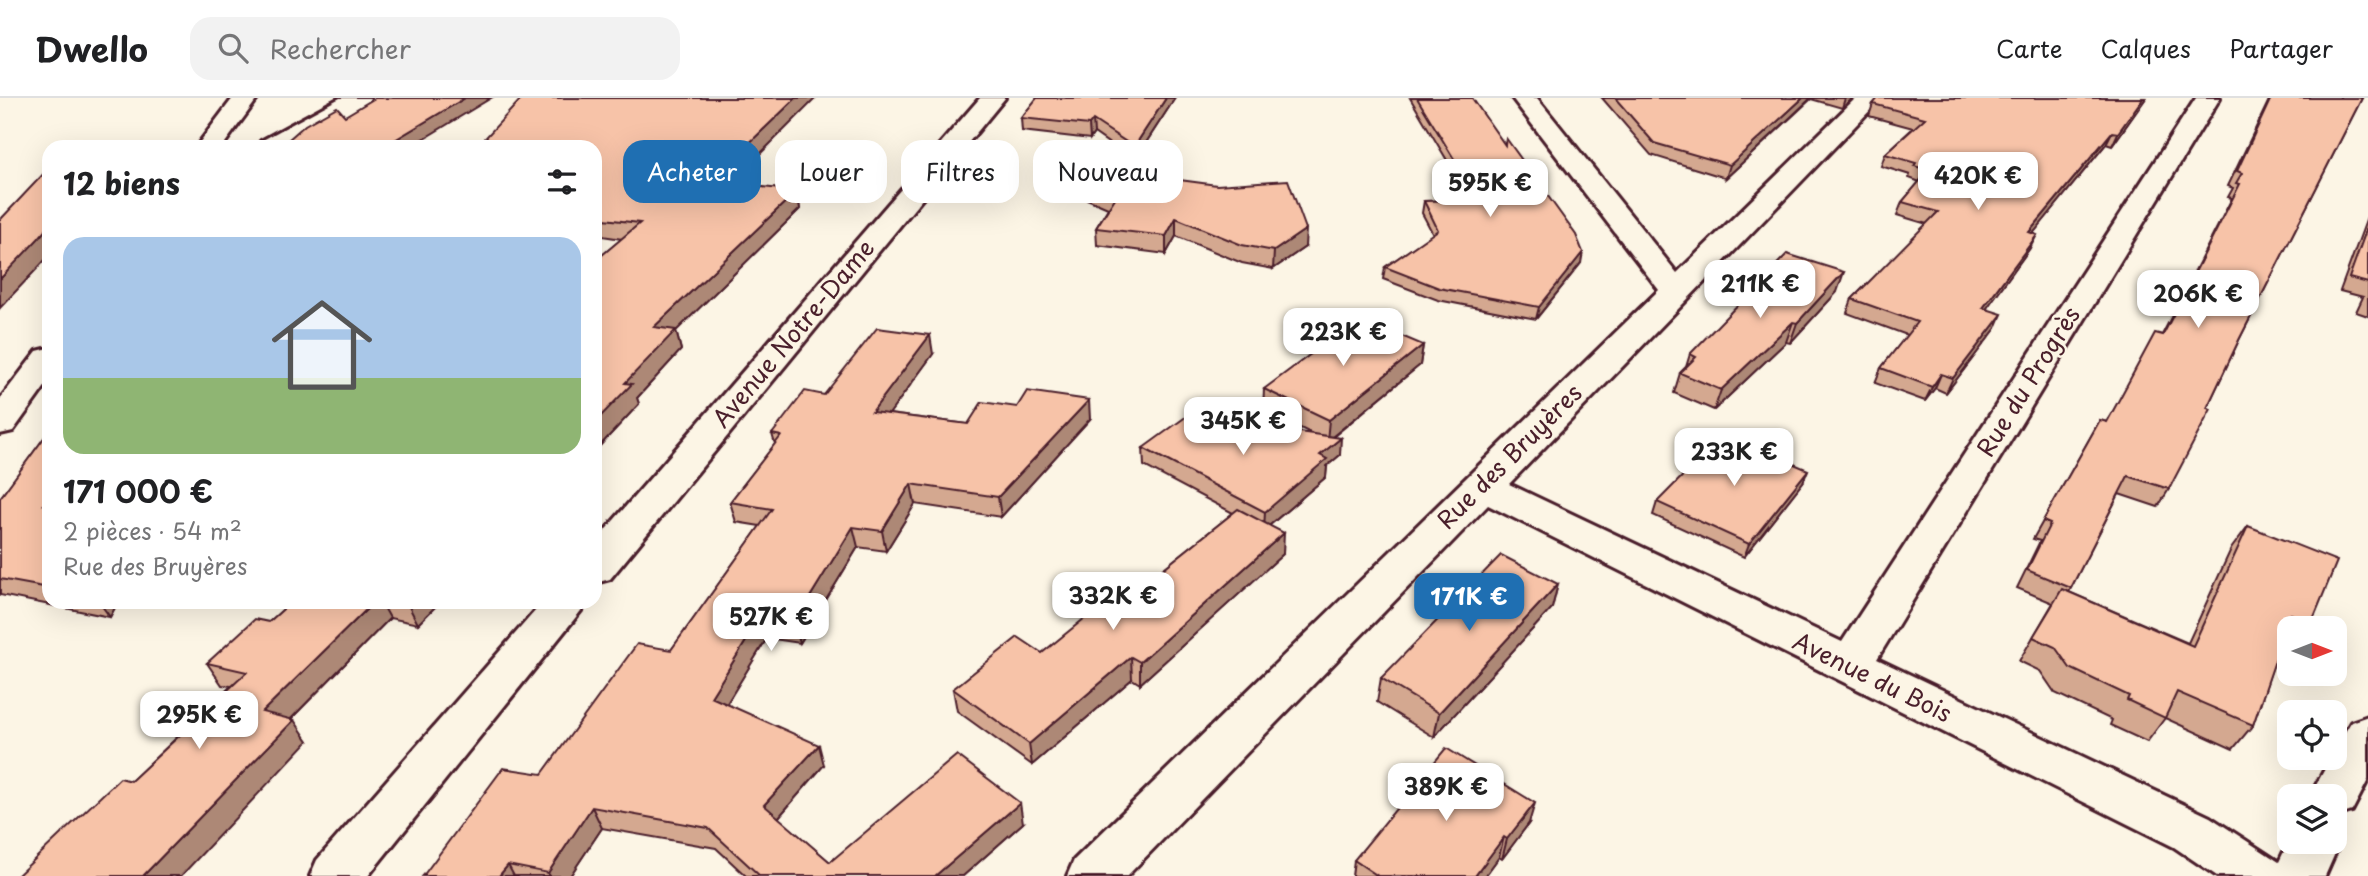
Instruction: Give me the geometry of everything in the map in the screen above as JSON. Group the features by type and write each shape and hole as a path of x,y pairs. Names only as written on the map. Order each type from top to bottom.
{"street":[{"path":"214,140 246,98"},
{"path":"283,140 358,98"},
{"name":"Avenue Notre-Dame","path":"602,561 993,98"},
{"path":"1524,98 1676,292"},
{"name":"Rue des Bruyères","path":"1093,876 1870,98"},
{"name":"Rue du Progrès","path":"1849,667 2208,98"},
{"path":"0,423 42,367"},
{"name":"Avenue du Bois","path":"1481,486 2192,832 2260,876"},
{"path":"336,876 561,609"},
{"path":"2341,784 2368,735"},
{"path":"2299,876 2309,854"}],"building":[{"path":"375,98 465,98 395,140 288,140 305,125 337,107 345,116"},
{"path":"522,98 796,98 752,140 623,140 623,203 761,203 761,187 775,188 775,203 784,203 654,327 676,330 625,383 632,384 602,415 602,255 640,223 602,219 602,140 483,140"},
{"path":"1037,98 1166,98 1139,140 1123,140 1093,120 1089,125 1021,118"},
{"path":"1417,98 1472,98 1505,145 1506,138 1576,235 1583,252 1539,307 1439,288 1385,267 1438,230 1424,201 1465,200 1452,177 1465,177"},
{"path":"1615,98 1803,98 1730,165 1654,143"},
{"path":"1878,98 2143,98 2118,133 2112,132 2029,232 2037,235 1983,308 2002,314 1953,378 1941,374 1932,387 1881,368 1917,322 1852,299 1938,212 1902,202 1929,170 1914,166 1916,163 1885,154 1925,118 1873,104"},
{"path":"2271,98 2362,98 2239,340 2207,408 2211,409 2169,489 2128,476 2071,588 2027,570 2050,524 2043,521 2100,420 2107,422 2155,333 2163,335 2240,184 2236,183 2242,173 2237,171"},
{"path":"42,175 42,234 0,279 0,220"},
{"path":"1183,180 1217,185 1288,180 1306,229 1274,251 1242,245 1176,218 1166,236 1096,228 1112,203 1183,203"},
{"path":"2368,225 2368,283 2349,278"},
{"path":"1787,254 1844,272 1797,323 1793,322 1721,390 1680,373 1696,357 1690,354"},
{"path":"1359,318 1423,345 1329,420 1264,389"},
{"path":"877,328 930,335 872,412 968,424 982,402 1017,407 1027,391 1089,400 998,497 911,484 882,531 853,527 794,623 761,617 711,697 819,745 764,805 830,862 957,755 1020,803 935,876 760,876 708,828 592,807 548,873 508,865 499,876 423,876 503,768 542,774 637,644 671,650 772,509 730,502 781,436 772,434 805,391 824,395"},
{"path":"1187,416 1341,438 1320,455 1327,459 1265,512 1143,448"},
{"path":"1724,434 1808,470 1749,544 1657,502"},
{"path":"42,441 42,587 0,579 0,498"},
{"path":"1238,509 1284,533 1140,662 1131,657 1029,744 953,689 1018,637 1042,653 1139,574 1149,580"},
{"path":"2248,526 2337,561 2314,616 2277,616 2277,655 2253,725 2177,692 2165,718 2127,700 2129,696 2070,668 2055,647 2033,637 2062,589 2193,646"},
{"path":"1501,555 1558,584 1439,713 1381,678"},
{"path":"283,609 367,609 262,712 294,720 143,876 17,876 120,778 131,781 247,672 207,663 255,619 269,622"},
{"path":"1446,748 1535,803 1507,839 1504,837 1475,876 1378,876 1354,860"}]}
